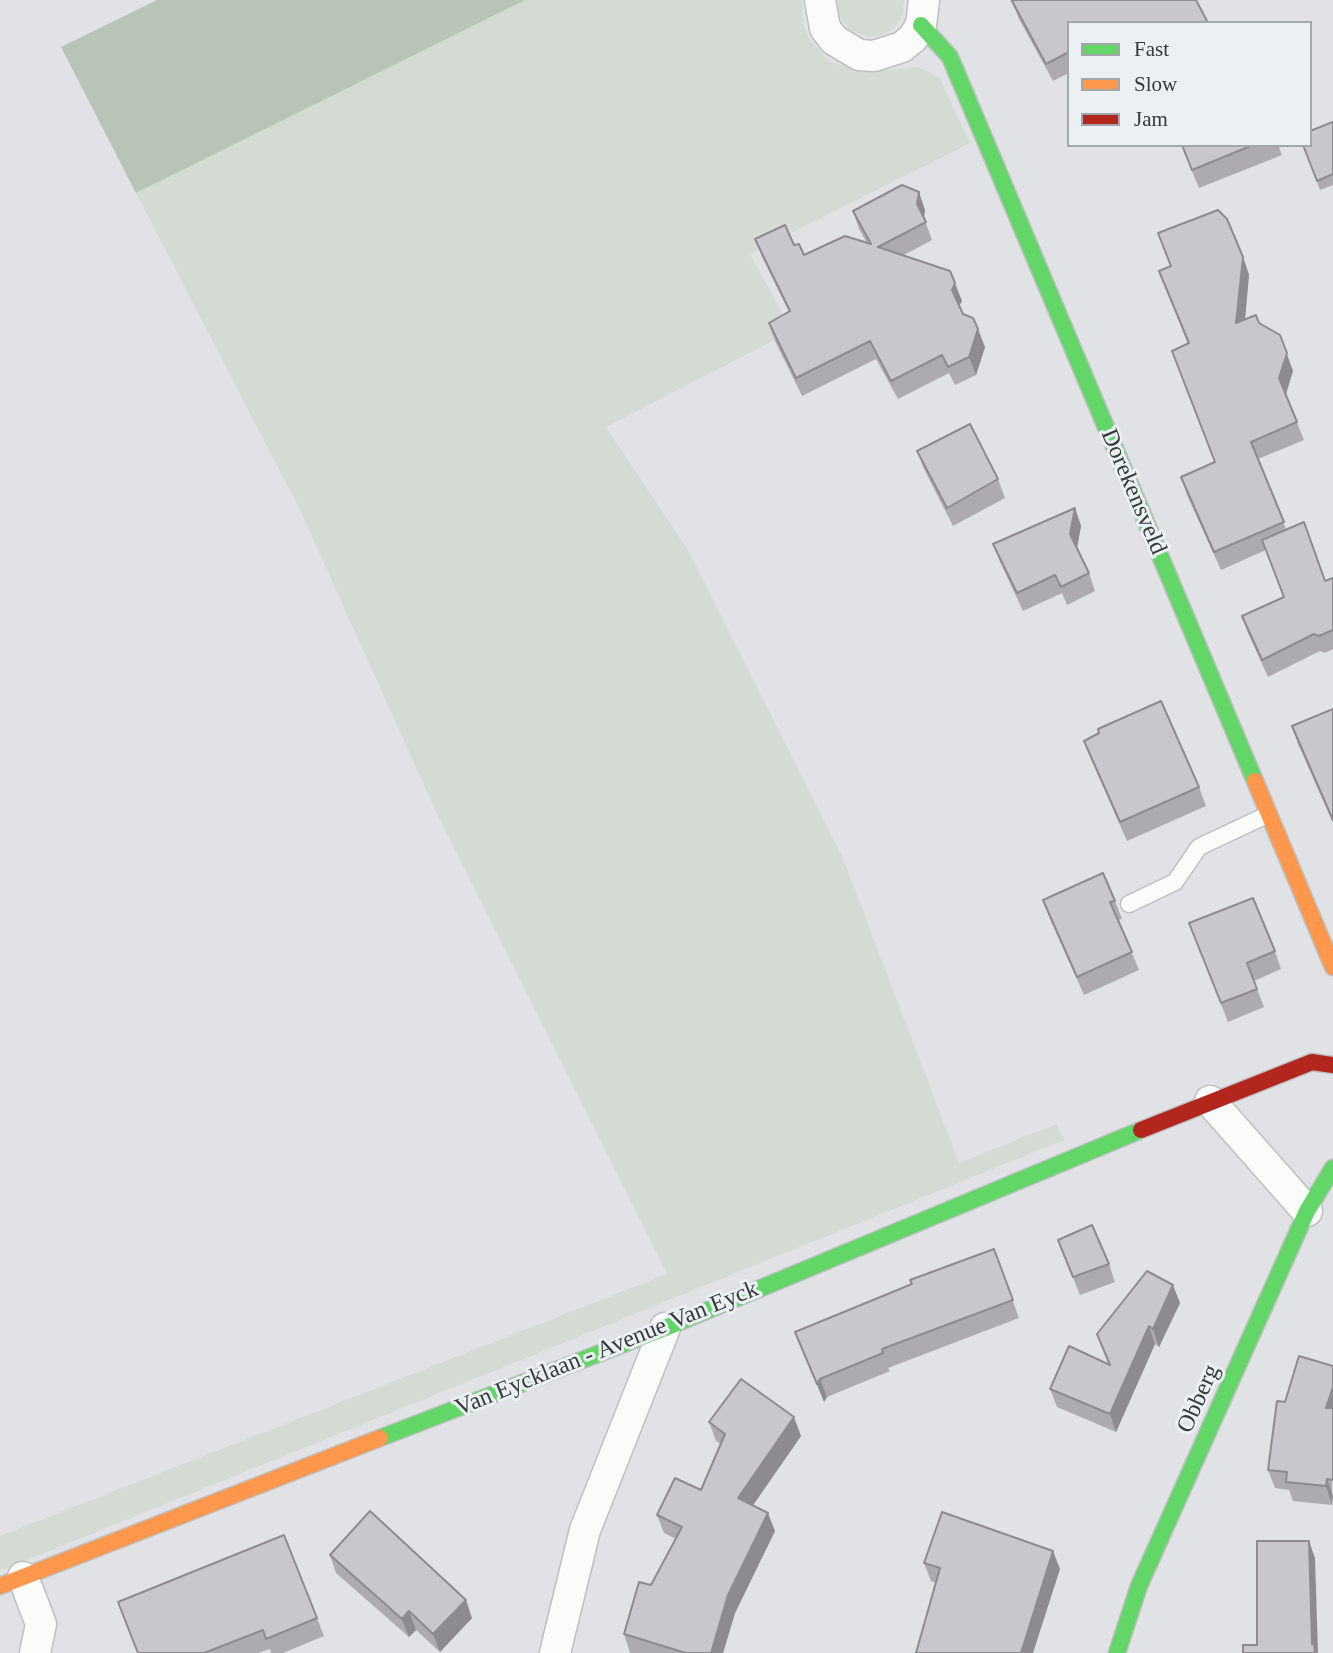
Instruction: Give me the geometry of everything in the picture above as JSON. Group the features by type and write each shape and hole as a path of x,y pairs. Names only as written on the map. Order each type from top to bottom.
{"street":[{"name":"Dorekensveld","path":"820,0 825,28 834,40 859,55 874,56 902,47 923,13 950,57 1333,967"},
{"name":"Van Eycklaan - Avenue Van Eyck","path":"11,1582 665,1328 1210,1101 1312,1062 1333,1065"},
{"path":"1210,1101 1307,1211"},
{"name":"Obberg","path":"1117,1653 1139,1586 1307,1211 1333,1168"},
{"path":"555,1653 585,1530 665,1328"},
{"path":"11,1582 41,1624 35,1653"}],"lane":[{"path":"1129,904 1175,882 1199,847 1267,815"}],"shaded area":[{"path":"525,0 802,0 803,24 810,40 829,61 860,72 918,67 939,77 970,143 750,254 792,331 606,427 688,550 842,856 959,1163 1056,1124 1064,1140 0,1571 0,1536 667,1274 438,816 300,510 136,193"},
{"path":"837,0 904,0 903,14 895,27 883,35 869,37 849,30 840,17"}],"green space":[{"path":"157,0 525,0 136,193 61,47"}],"building":[{"path":"1196,0 1207,21 1067,21 1067,53 1046,64 1012,1"},
{"path":"1333,122 1333,174 1317,181 1304,147 1312,147 1312,130"},
{"path":"1183,147 1248,147 1192,170"},
{"path":"902,185 919,192 917,204 926,222 878,247 950,271 955,283 952,290 963,314 973,318 978,329 969,357 948,367 942,355 891,381 870,341 796,378 769,323 790,311 755,239 785,225 794,245 799,244 804,255 845,236 871,244 853,211"},
{"path":"1218,210 1227,219 1243,257 1236,323 1256,315 1259,323 1280,335 1287,353 1279,378 1297,422 1251,442 1284,522 1214,552 1181,477 1215,462 1172,351 1189,343 1159,271 1171,266 1158,233"},
{"path":"970,424 998,479 947,508 917,451"},
{"path":"1075,508 1070,534 1089,573 1061,587 1055,575 1017,593 993,544"},
{"path":"1304,522 1325,581 1333,578 1333,630 1319,636 1314,634 1262,660 1242,616 1284,597 1262,540"},
{"path":"1161,701 1199,787 1120,822 1084,741 1099,733 1098,729"},
{"path":"1333,709 1333,820 1292,726"},
{"path":"1103,873 1115,901 1110,902 1132,952 1077,977 1043,900"},
{"path":"1253,898 1275,951 1247,963 1257,989 1221,1003 1189,923"},
{"path":"1092,1225 1109,1264 1073,1277 1058,1240"},
{"path":"994,1249 1013,1300 882,1349 883,1353 820,1379 817,1384 795,1332 912,1284 910,1280"},
{"path":"1147,1271 1173,1285 1153,1329 1149,1326 1110,1414 1050,1389 1069,1346 1110,1365 1097,1334"},
{"path":"1299,1356 1333,1366 1333,1387 1326,1408 1333,1408 1333,1480 1327,1479 1326,1486 1286,1482 1287,1472 1268,1470 1277,1401 1285,1402"},
{"path":"741,1379 794,1417 738,1498 768,1513 728,1595 711,1653 686,1653 624,1634 639,1582 651,1585 682,1527 657,1515 675,1478 701,1490 725,1434 709,1422"},
{"path":"370,1511 466,1600 433,1634 409,1611 402,1619 330,1555"},
{"path":"942,1512 1053,1551 1021,1653 916,1653 940,1568 924,1563"},
{"path":"284,1535 317,1618 266,1639 263,1630 204,1653 138,1653 118,1602"},
{"path":"1257,1541 1309,1541 1312,1644 1315,1653 1243,1653 1243,1645 1257,1645"}],"traffic: fast":[{"path":"921,25 950,57 1255,781"},
{"path":"380,1438 665,1328 1141,1130"},
{"path":"1117,1653 1139,1586 1307,1211 1333,1168"}],"traffic: slow":[{"path":"1255,781 1333,967"},
{"path":"0,1586 380,1438"}],"traffic: jam":[{"path":"1141,1130 1312,1062 1333,1065"}]}
